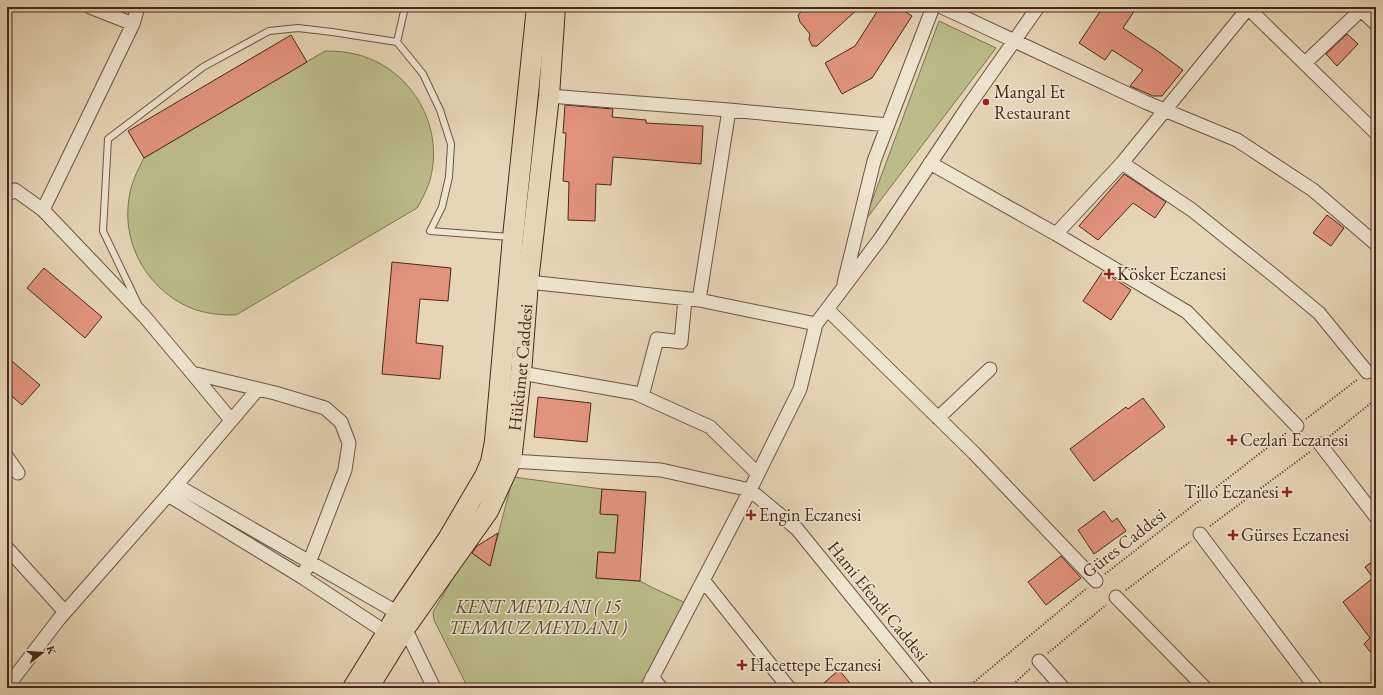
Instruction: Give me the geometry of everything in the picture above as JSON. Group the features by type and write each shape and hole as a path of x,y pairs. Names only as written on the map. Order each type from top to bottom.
{"main road":[{"path":"353,688 397,625 485,476 491,462 495,441 513,237 537,7"},
{"name":"Hükümet Caddesi","path":"368,688 397,625 488,511 511,461 521,373 528,282 549,96 555,7"}],"street":[{"path":"90,7 133,24"},
{"path":"43,210 133,24 138,7"},
{"path":"842,289 874,161 933,7"},
{"path":"942,7 1145,102 1237,140 1313,190 1376,244"},
{"path":"661,688 650,683 750,490 800,389 816,324 880,239 930,163 1038,7"},
{"path":"1056,234 1122,163 1248,7 1376,133"},
{"path":"1305,63 1362,9 1376,24"},
{"path":"549,96 888,124"},
{"path":"699,300 729,110"},
{"path":"930,163 1056,234 1187,312 1297,426"},
{"path":"1122,163 1192,210 1319,313 1367,372"},
{"path":"7,195 15,190 43,210 144,316 231,420"},
{"path":"528,282 699,300 816,324"},
{"path":"642,396 658,339 681,342 685,299"},
{"path":"827,309 974,453 1096,581"},
{"path":"938,418 990,369"},
{"path":"192,373 326,408 341,422 349,443 345,470 309,563 302,577"},
{"path":"521,373 635,393 710,427 758,474"},
{"path":"7,687 65,612 258,389"},
{"path":"1320,444 1376,517"},
{"path":"7,457 18,474"},
{"name":"Hami Efendi Caddesi","path":"511,461 661,470 750,490 797,529 926,688"},
{"path":"172,490 302,577 397,625"},
{"path":"172,490 309,563 397,625 434,688"},
{"path":"1200,534 1316,688"},
{"path":"7,548 65,612"},
{"path":"703,580 789,688"},
{"path":"1116,597 1202,687"},
{"path":"1039,661 1063,688"}],"lane":[{"path":"397,42 405,7"},
{"path":"144,316 103,231 108,139 203,67 269,32 298,28 397,42 423,74 440,110 451,144 449,177 442,207 430,231 513,237"}],"path":[{"name":"Güres Caddesi","path":"967,688 1096,581 1367,372"}],"green space":[{"path":"939,21 996,48 864,222"},
{"path":"325,51 355,54 377,62 393,72 406,84 418,99 426,116 431,133 433,152 430,181 417,208 236,315 196,310 180,303 165,293 153,280 135,251 130,234 128,216 129,198 135,178 144,158"},
{"name":"KENT MEYDANI ( 15 TEMMUZ MEYDANI )","path":"513,477 602,489 600,513 618,515 615,553 598,552 596,578 640,581 688,604 643,688 468,688 434,620 433,612 469,551 490,566"}],"building":[{"path":"806,7 860,7 817,46 812,46 809,39 810,34 800,22 798,15"},
{"path":"880,7 898,7 912,16 872,78 842,94 825,63 855,46"},
{"path":"1103,7 1137,7 1123,28 1183,70 1162,96 1153,96 1130,86 1143,70 1112,50 1105,60 1079,43"},
{"path":"1347,34 1358,44 1337,66 1326,54"},
{"path":"291,35 307,62 144,158 128,131"},
{"path":"565,105 613,109 612,117 646,120 646,123 703,126 701,164 613,157 611,185 596,184 595,221 568,220 569,182 563,181 566,133 563,133"},
{"path":"1124,174 1166,202 1155,218 1133,203 1098,240 1079,226"},
{"path":"1327,215 1344,228 1331,246 1313,233"},
{"path":"392,262 451,268 448,301 420,299 416,343 443,346 440,379 382,374"},
{"path":"44,268 102,317 85,338 27,288"},
{"path":"1103,271 1131,290 1111,320 1083,301"},
{"path":"7,357 40,385 22,405 7,392"},
{"path":"538,397 591,403 587,442 534,437"},
{"path":"1143,398 1165,427 1094,481 1070,449 1126,407 1128,409"},
{"path":"602,489 646,492 640,581 596,578 598,552 615,553 618,515 600,514"},
{"path":"1104,511 1112,522 1117,518 1126,531 1094,554 1078,530"},
{"path":"498,533 490,566 472,553 477,546"},
{"path":"1061,556 1081,578 1046,605 1028,582"},
{"path":"1376,559 1376,659 1364,644 1370,638 1343,602 1373,578 1365,567"},
{"path":"839,670 854,688 818,688"}],"place":[{"name":"Mangal Et Restaurant","path":"986,102"},
{"name":"Kösker Eczanesi","path":"1109,274"},
{"name":"Cezlan Eczanesi","path":"1232,440"},
{"name":"Tillo Eczanesi","path":"1287,492"},
{"name":"Engin Eczanesi","path":"751,515"},
{"name":"Gürses Eczanesi","path":"1233,535"},
{"name":"Hacettepe Eczanesi","path":"742,665"}]}
